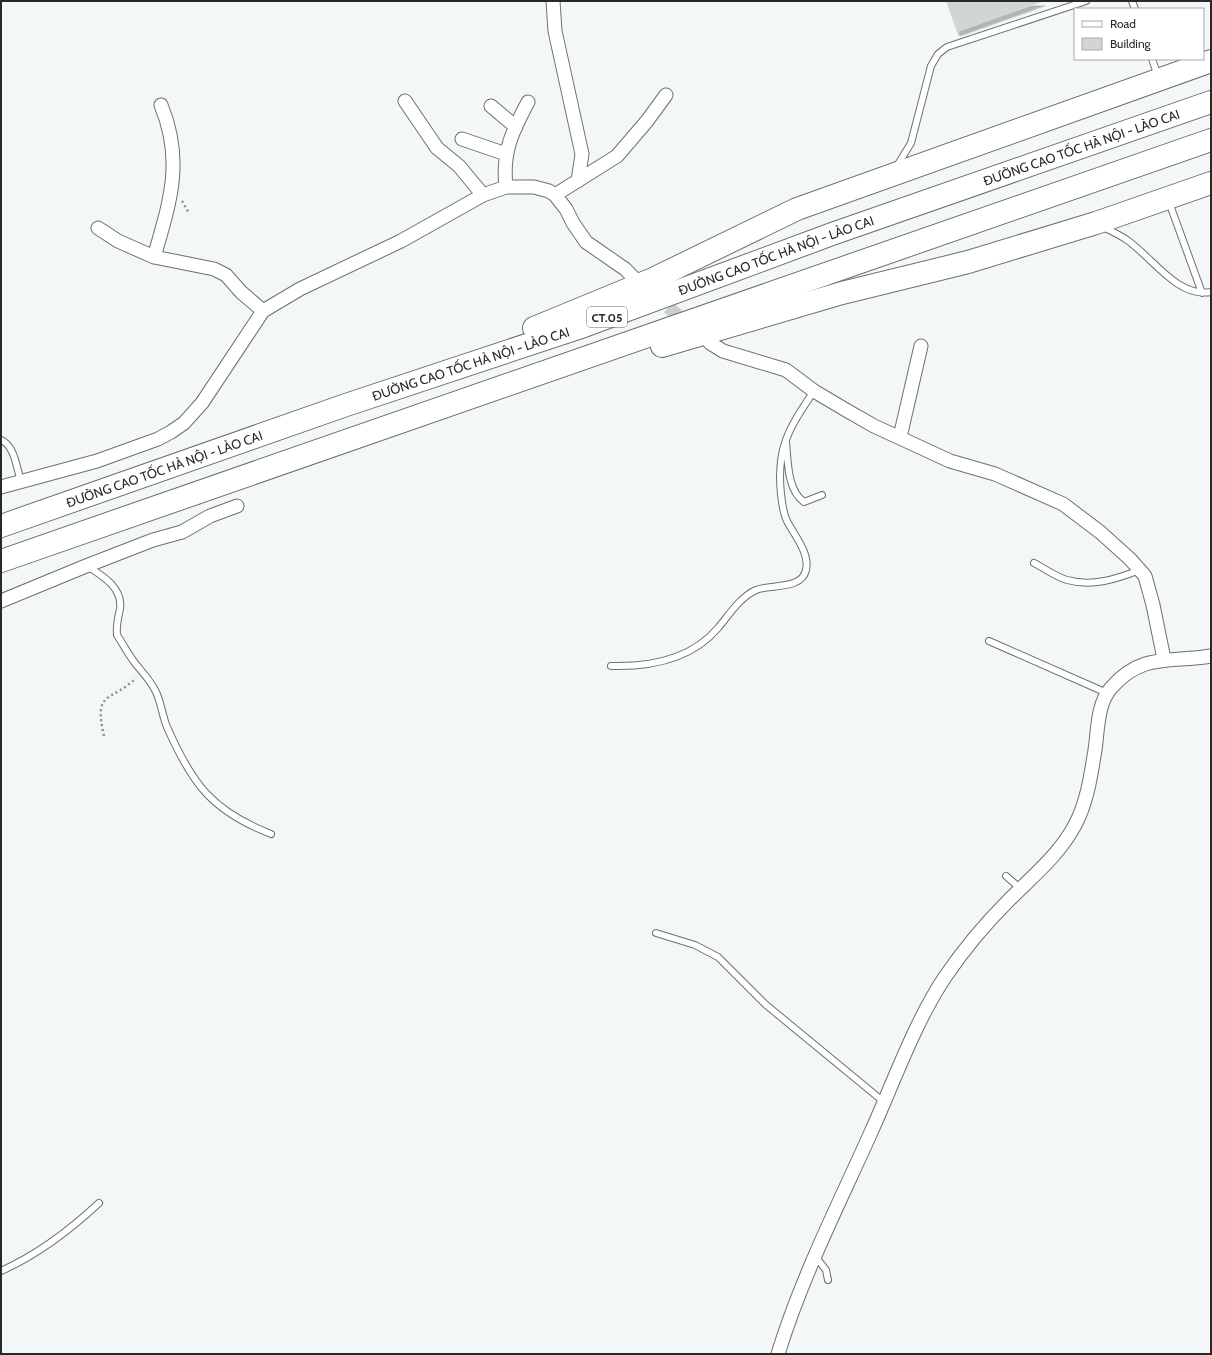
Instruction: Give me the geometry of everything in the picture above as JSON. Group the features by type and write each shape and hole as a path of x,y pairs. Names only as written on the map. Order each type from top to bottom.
{"highway":[{"path":"346,405 653,279 796,209 892,173 1156,69 1211,61"},
{"name":"ĐƯỜNG CAO TỐC HÀ NỘI - LÀO CAI","path":"1,526 346,405 584,326 832,234 1211,102"},
{"name":"CT.05","path":"1,561 1211,140"},
{"path":"515,383 693,338 842,293 968,262 1096,223 1211,183"}],"street":[{"path":"553,1 555,31 582,154 578,181"},
{"path":"555,195 617,156 647,121 666,95"},
{"path":"405,100 437,148 459,166 482,195"},
{"path":"506,187 506,154 509,140 528,102"},
{"path":"154,257 170,200 173,165 170,127 161,105"},
{"path":"492,106 516,127"},
{"path":"462,139 506,154"},
{"path":"1,487 97,461 158,440 184,423 214,386 263,311 300,289 400,241 482,195 506,187 534,187 549,190 566,209 573,223 586,242 625,269 635,279"},
{"path":"98,228 118,241 154,257 214,269 226,276 241,292 263,311"},
{"path":"710,343 723,351 786,370 814,391 874,426 950,461 995,474 1064,504 1100,532 1140,570 1149,586 1164,659"},
{"path":"900,437 921,346"},
{"path":"1,601 153,540 176,535 210,516 237,506"},
{"path":"778,1354 814,1254 927,1010 945,977 988,923 1058,850 1076,823 1087,789 1098,722 1107,693 1112,686 1143,664 1164,659 1197,659 1211,656"}],"lane":[{"path":"892,173 911,143 931,66 938,54 947,47 1086,1"},
{"path":"1167,198 1202,293"},
{"path":"1096,223 1127,240 1177,283 1202,293 1211,292"},
{"path":"611,666 656,664 681,654 706,640 740,601 756,590 789,585 805,575 807,563 804,552 785,519 782,505 780,462 781,450 797,416 814,391"},
{"path":"1,440 7,443 12,452 21,481"},
{"path":"786,440 788,469 798,498 804,502 822,495"},
{"path":"1034,563 1067,580 1094,583 1114,580 1140,570"},
{"path":"86,566 107,580 117,592 120,599 116,627 117,635 155,690 168,729 184,764 193,778 217,805 246,825 271,834"},
{"path":"989,641 1107,693"},
{"path":"1006,876 1021,889"},
{"path":"656,933 695,945 718,957 765,1004 884,1102"},
{"path":"1,1271 36,1252 87,1214 99,1203"},
{"path":"814,1254 826,1270 828,1280"}],"path":[{"path":"104,736 100,717 101,706 105,699 126,686 142,671"}],"building":[{"path":"946,1 1044,1 957,32"}],"tunnel":[{"path":"654,295 690,326"}]}
